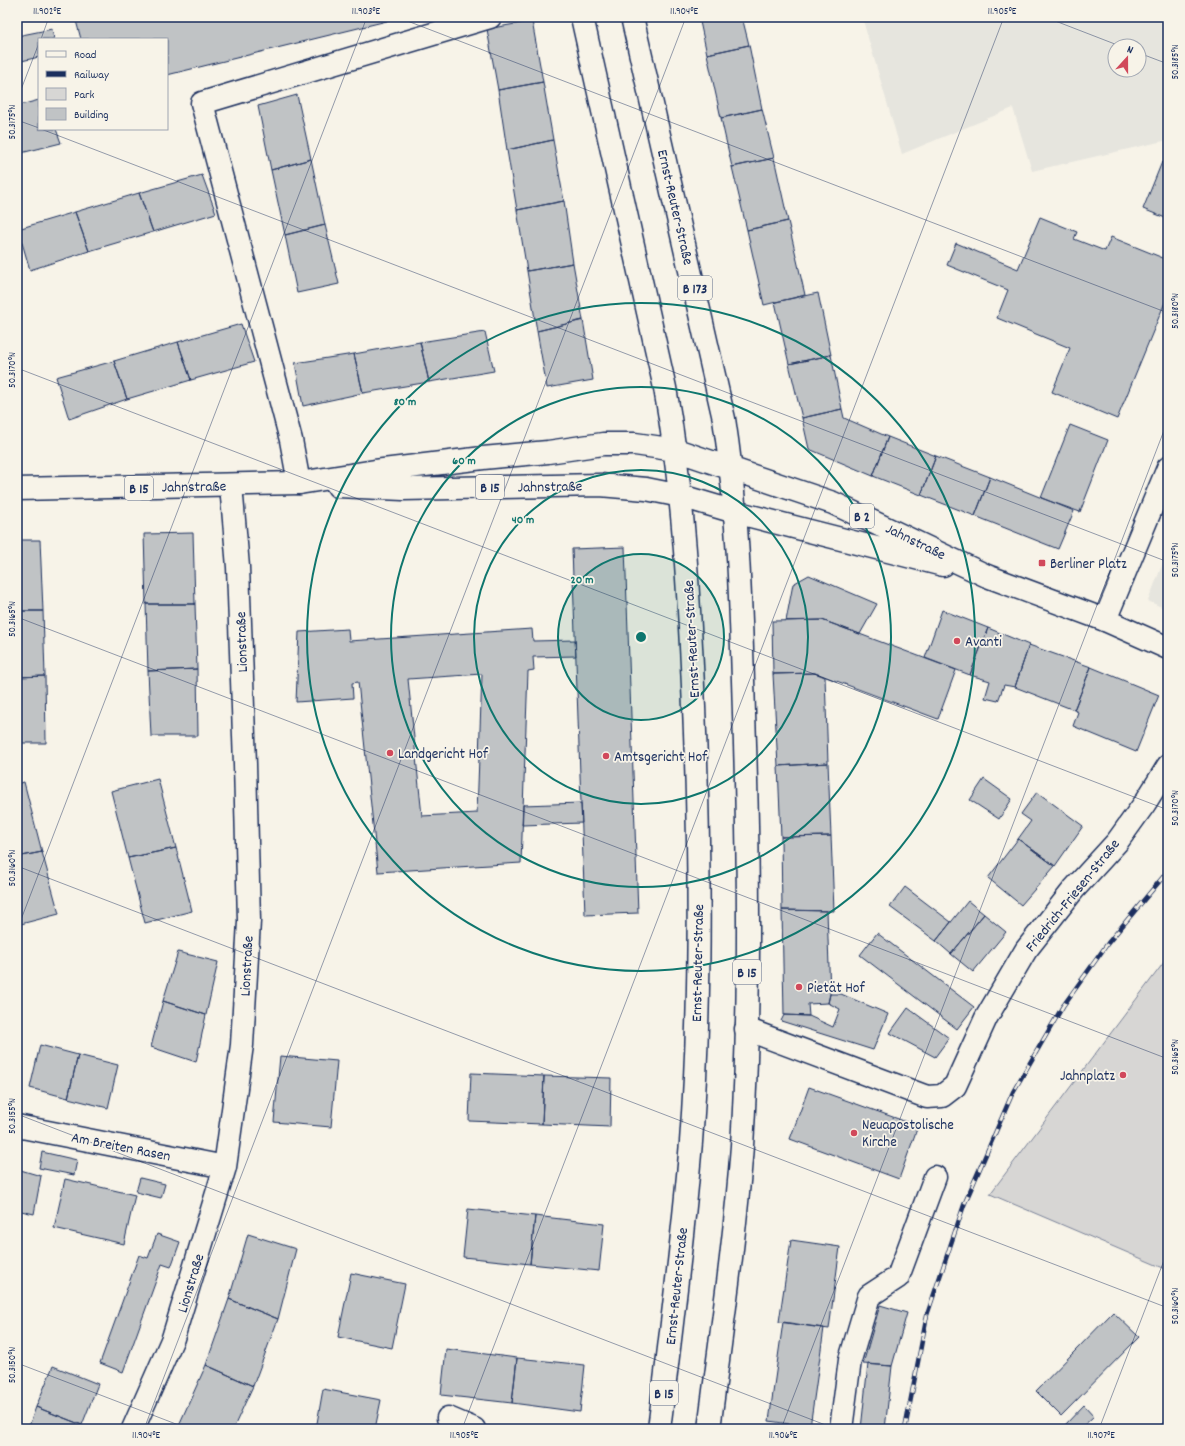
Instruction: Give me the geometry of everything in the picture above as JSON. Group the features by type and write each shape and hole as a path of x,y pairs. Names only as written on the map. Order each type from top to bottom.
{"main road":[{"path":"299,483 291,440 202,103 490,17"},
{"path":"582,17 665,388 676,450"},
{"name":"Ernst-Reuter-Straße","path":"632,17 714,369 731,468"},
{"name":"Jahnstraße","path":"299,483 383,470 548,452 603,444 634,444 676,450"},
{"name":"B 15","path":"681,496 676,450 731,468 736,512 741,602 746,772 748,905 746,1029 742,1146 730,1264 710,1429"},
{"name":"Jahnstraße","path":"731,468 833,502 987,576 1104,620 1168,648"},
{"path":"1104,620 1168,468"},
{"name":"Jahnstraße","path":"17,489 299,483 403,489 618,486 646,489 681,496"},
{"name":"Lionstraße","path":"133,1429 173,1338 225,1167 242,1045 249,921 246,764 238,591 231,485"},
{"path":"681,496 736,512"},
{"name":"Ernst-Reuter-Straße","path":"659,1429 680,1256 691,1141 697,993 696,764 689,589 681,496"},
{"name":"Jahnstraße","path":"736,512 987,576"},
{"name":"Friedrich-Friesen-Straße","path":"746,1029 927,1097 942,1096 955,1086 986,1018 1026,950 1074,889 1117,842 1145,803 1168,766"},
{"name":"Am Breiten Rasen","path":"17,1126 225,1167"},
{"path":"841,1429 850,1360 869,1296 898,1277 935,1177"},
{"path":"448,1418 474,1429"}],"shaded area":[{"path":"862,17 1168,17 1168,140 1032,171 1013,108 902,154"},
{"path":"1168,550 1168,610 1148,601"}],"green space":[{"name":"Jahnplatz","path":"1168,957 1168,1270 990,1194"}],"building":[{"path":"75,17 403,17 168,75 168,38 81,38"},
{"path":"699,17 742,17 749,45 707,54"},
{"path":"968,17 985,17 969,21"},
{"path":"532,21 543,82 498,90 487,29"},
{"path":"52,29 54,38 38,38 38,57 17,62 17,36"},
{"path":"749,45 762,109 721,118 707,54"},
{"path":"543,82 553,140 507,150 498,90"},
{"path":"297,95 311,159 271,170 258,106"},
{"path":"38,100 38,130 56,130 61,143 17,154 17,106"},
{"path":"762,109 774,158 732,167 721,118"},
{"path":"553,140 564,201 517,210 507,150"},
{"path":"774,158 788,221 747,230 732,167"},
{"path":"311,159 325,225 285,235 271,170"},
{"path":"1162,162 1168,164 1168,219 1143,209"},
{"path":"202,175 216,213 153,232 139,193"},
{"path":"139,193 153,232 89,251 75,212"},
{"path":"564,201 573,263 527,271 517,210"},
{"path":"75,212 89,251 30,270 18,229"},
{"path":"1040,217 1077,232 1074,239 1105,251 1111,237 1168,260 1168,295 1117,419 1052,392 1070,348 997,318 1008,290 947,265 956,243 1018,269"},
{"path":"788,221 805,295 764,305 747,230"},
{"path":"325,225 339,284 297,293 285,235"},
{"path":"573,263 583,320 537,331 527,271"},
{"path":"818,293 831,355 789,364 775,302"},
{"path":"583,320 593,380 547,388 537,331"},
{"path":"241,324 254,362 191,380 178,342"},
{"path":"485,332 494,371 429,382 420,342"},
{"path":"178,342 191,380 127,399 114,361"},
{"path":"420,342 429,382 363,393 354,354"},
{"path":"354,354 363,393 303,406 295,363"},
{"path":"831,355 842,409 802,418 789,364"},
{"path":"114,361 127,399 69,419 56,377"},
{"path":"842,409 844,418 888,437 873,476 809,449 802,418"},
{"path":"1070,425 1108,440 1080,512 1041,498"},
{"path":"888,437 936,456 921,495 873,476"},
{"path":"936,456 990,477 975,516 921,495"},
{"path":"990,477 1074,511 1058,549 975,516"},
{"path":"193,533 195,604 146,604 144,534"},
{"path":"17,540 40,540 43,611 17,611"},
{"name":"Amtsgericht Hof","path":"625,547 638,913 585,915 572,549"},
{"path":"809,575 877,604 860,634 822,620 786,621 793,584"},
{"path":"146,604 195,604 197,669 148,671"},
{"path":"942,610 988,628 970,675 925,658"},
{"path":"17,611 43,611 45,676 17,677"},
{"path":"822,620 956,670 938,719 815,673 773,674 772,621"},
{"path":"988,628 1029,645 1015,687 1004,685 998,701 985,698 990,681 970,675"},
{"name":"Landgericht Hof","path":"348,629 349,641 532,629 533,641 575,640 576,656 533,657 534,670 528,671 521,863 378,872 358,682 352,683 353,698 296,702 299,632","holes":["482,674 477,813 422,816 408,679"]},
{"path":"1029,645 1091,667 1074,710 1015,687"},
{"path":"1091,667 1159,695 1136,752 1073,726 1078,712 1074,710"},
{"path":"197,669 198,736 151,736 148,671"},
{"path":"815,673 825,677 828,763 778,766 773,674"},
{"path":"45,676 46,743 17,743 17,677"},
{"path":"828,763 831,836 781,837 778,766"},
{"path":"158,779 176,848 128,858 111,791"},
{"path":"984,779 1012,799 999,819 970,800"},
{"path":"24,782 42,852 17,857 17,784"},
{"path":"1037,792 1083,826 1055,866 1018,839 1031,821 1021,814"},
{"path":"581,803 582,823 522,825 523,805"},
{"path":"831,836 834,911 782,910 781,837"},
{"path":"1018,839 1055,866 1021,905 988,878"},
{"path":"176,848 192,911 145,923 128,858"},
{"path":"42,852 59,914 17,925 17,857"},
{"path":"905,887 951,922 936,941 890,907"},
{"path":"968,901 984,914 951,954 936,941"},
{"path":"782,910 827,911 830,994 828,1003 808,1004 809,1016 784,1015"},
{"path":"984,914 1006,932 973,972 951,954"},
{"path":"877,933 974,1007 957,1029 860,955"},
{"path":"178,952 218,962 206,1015 163,1001"},
{"path":"830,994 841,994 888,1014 873,1050 781,1021 784,1015 809,1016 833,1027 840,1009 828,1003"},
{"path":"163,1001 206,1015 196,1062 151,1047"},
{"path":"908,1008 949,1038 935,1057 890,1033"},
{"path":"40,1045 78,1055 68,1098 30,1088"},
{"path":"78,1055 118,1065 108,1108 68,1098"},
{"path":"280,1056 337,1061 331,1127 274,1122"},
{"path":"471,1073 544,1076 542,1124 469,1121"},
{"path":"544,1076 611,1078 610,1127 542,1124"},
{"name":"Neuapostolische Kirche","path":"809,1087 918,1126 899,1179 790,1139"},
{"path":"42,1152 77,1160 74,1175 39,1168"},
{"path":"17,1169 41,1176 34,1214 17,1210"},
{"path":"140,1178 165,1184 161,1198 136,1192"},
{"path":"65,1179 135,1195 124,1244 54,1228"},
{"path":"468,1209 535,1216 530,1264 463,1257"},
{"path":"535,1216 604,1224 599,1271 530,1264"},
{"path":"157,1234 180,1242 171,1267 162,1264 123,1372 100,1363 139,1255 148,1258"},
{"path":"248,1234 296,1249 278,1319 229,1299"},
{"path":"791,1240 840,1247 829,1329 779,1322"},
{"path":"351,1273 405,1284 392,1348 338,1337"},
{"path":"229,1299 278,1319 253,1386 206,1365"},
{"path":"880,1305 907,1313 892,1366 863,1364"},
{"path":"1113,1312 1139,1337 1061,1416 1036,1391"},
{"path":"783,1322 824,1328 810,1427 769,1421"},
{"path":"446,1349 517,1358 512,1403 441,1395"},
{"path":"517,1358 585,1365 580,1412 512,1403"},
{"path":"868,1364 892,1366 885,1429 861,1429"},
{"path":"206,1365 253,1386 233,1429 188,1429 179,1425"},
{"path":"53,1366 98,1384 82,1425 36,1407"},
{"path":"323,1389 381,1400 375,1429 316,1429"},
{"path":"1084,1405 1094,1416 1080,1429 1069,1429 1065,1425"},
{"path":"36,1407 82,1425 80,1429 28,1429"},
{"path":"1168,1418 1168,1429 1157,1429"},
{"path":"439,1424 452,1429 437,1429"}],"railway":[{"path":"905,1429 927,1315 964,1205 1013,1092 1063,1006 1108,943 1168,871"}],"place":[{"name":"Berliner Platz","path":"1042,563"},
{"name":"Avanti","path":"957,641"},
{"name":"Landgericht Hof","path":"390,753"},
{"name":"Amtsgericht Hof","path":"606,756"},
{"name":"Pietät Hof","path":"799,987"},
{"name":"Jahnplatz","path":"1123,1075"},
{"name":"Neuapostolische Kirche","path":"854,1133"}]}
